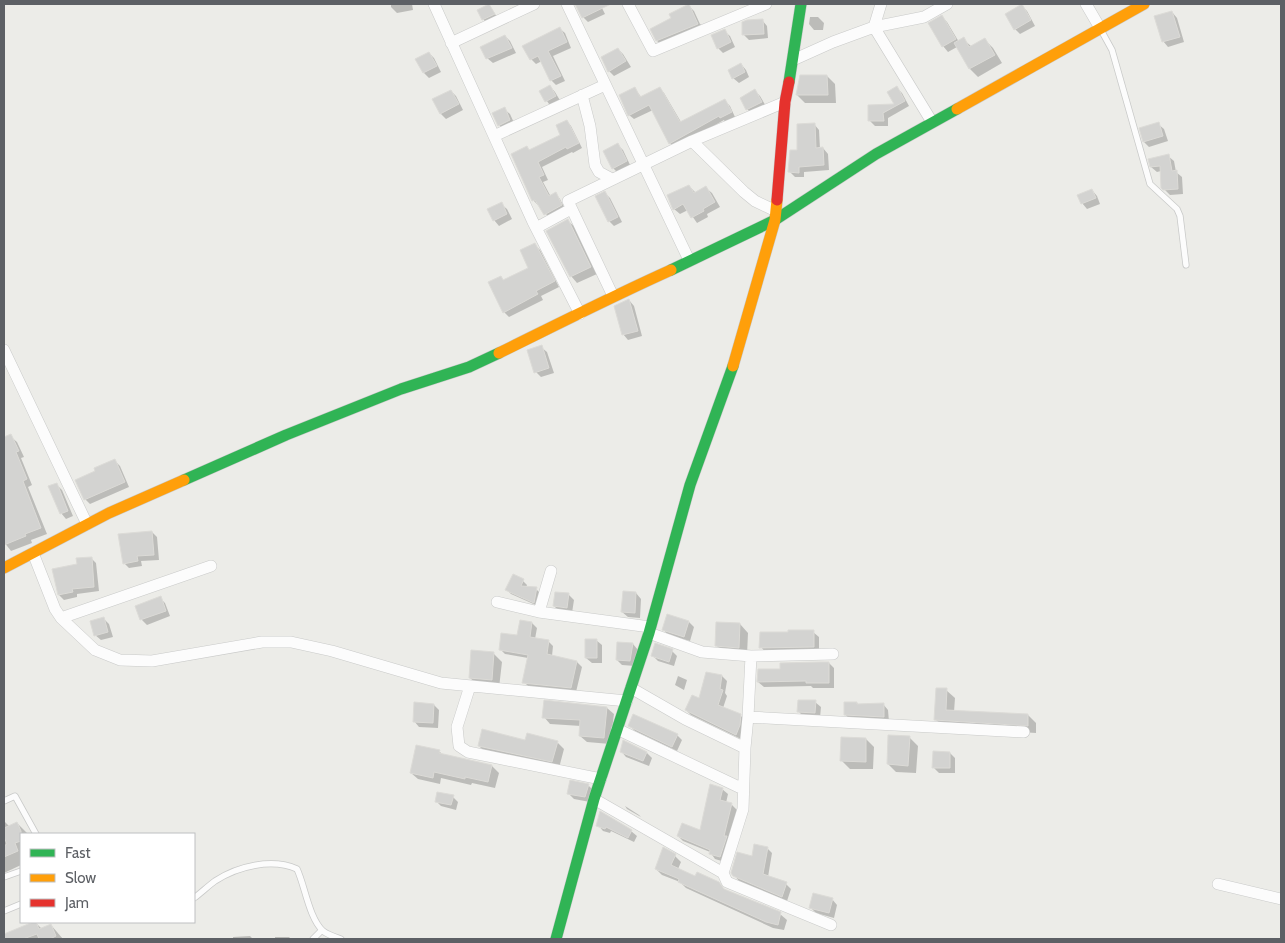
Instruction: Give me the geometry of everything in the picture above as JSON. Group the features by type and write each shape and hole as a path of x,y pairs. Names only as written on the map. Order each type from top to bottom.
{"street":[{"path":"434,4 536,228 580,314"},
{"path":"451,43 534,4"},
{"path":"567,4 690,260"},
{"path":"628,4 652,51 766,4"},
{"path":"556,939 594,799 649,630 690,485 738,353 776,215 785,102 801,4"},
{"path":"881,4 874,28 932,122"},
{"path":"793,60 833,42 874,28 924,17 947,4"},
{"path":"1086,4 1100,28"},
{"path":"5,564 33,553 118,509 286,435 401,388 468,367 690,260 776,215 876,154 1144,4"},
{"path":"494,136 605,84"},
{"path":"582,95 590,126 595,165 599,172 612,179"},
{"path":"612,296 568,201 692,141 785,102"},
{"path":"692,141 744,192 776,215"},
{"path":"536,228 571,209"},
{"path":"4,350 86,524"},
{"path":"33,553 55,609 61,618 95,650 120,660 152,661 262,642 291,642 332,651 441,683 627,701"},
{"path":"61,618 211,566"},
{"path":"539,612 551,572"},
{"path":"497,602 539,612 649,630 702,652 751,656 833,654"},
{"path":"723,873 743,809 751,656"},
{"path":"470,686 457,727 459,746 468,752 601,779"},
{"path":"631,688 685,719 745,748"},
{"path":"748,716 1024,732"},
{"path":"617,729 743,789"},
{"path":"594,799 723,873 727,882 832,925"},
{"path":"1218,884 1281,899"}],"lane":[{"path":"1100,28 1112,50 1150,184 1177,209 1180,216 1186,265"},
{"path":"4,800 15,796 35,833"},
{"path":"195,897 215,881 241,868 262,864 288,865 297,868 314,919 322,930 329,935 341,939"},
{"path":"4,877 20,871"},
{"path":"4,911 20,904"},
{"path":"313,939 322,930"}],"building":[{"path":"489,4 495,14 482,20 477,10"},
{"path":"575,4 611,4 582,18"},
{"path":"689,4 698,24 656,41 650,29 671,18 669,14"},
{"path":"1022,4 1031,20 1014,30 1005,14"},
{"path":"1172,11 1180,37 1162,42 1154,16"},
{"path":"942,15 956,39 942,47 928,23"},
{"path":"763,19 764,34 742,35 742,22"},
{"path":"560,27 567,42 548,51 561,76 550,81 538,56 530,60 522,46"},
{"path":"725,29 731,42 717,49 711,35"},
{"path":"505,35 512,48 486,59 480,47"},
{"path":"964,37 969,47 985,38 995,55 969,69 954,43"},
{"path":"618,48 626,61 608,72 601,57"},
{"path":"429,52 437,66 423,73 415,59"},
{"path":"741,63 745,72 732,79 728,70"},
{"path":"800,75 827,75 828,95 796,95"},
{"path":"550,85 556,96 545,102 539,91"},
{"path":"897,86 905,101 883,113 884,121 868,121 868,105 894,104 887,92"},
{"path":"635,87 640,97 660,87 680,122 725,99 732,112 720,118 719,116 669,144 649,105 628,116 619,95"},
{"path":"755,89 762,102 746,110 740,98"},
{"path":"451,90 459,104 440,114 432,99"},
{"path":"505,107 510,120 498,126 492,113"},
{"path":"567,120 579,143 567,149 566,147 538,162 544,175 539,177 549,196 556,192 562,205 544,215 535,200 532,201 511,154 527,146 529,150 560,135 556,125"},
{"path":"1159,122 1163,136 1143,142 1139,128"},
{"path":"815,123 816,148 823,147 824,165 799,167 799,173 788,172 790,150 797,150 797,124"},
{"path":"618,143 627,161 612,169 603,151"},
{"path":"1169,154 1172,171 1177,170 1178,189 1163,190 1161,188 1160,166 1150,167 1148,159"},
{"path":"689,185 694,193 706,186 715,202 691,218 683,204 673,210 667,195"},
{"path":"1092,189 1096,198 1081,204 1077,195"},
{"path":"605,191 618,217 608,222 595,196"},
{"path":"502,202 507,214 493,221 487,209"},
{"path":"568,219 591,267 570,277 546,231"},
{"path":"535,243 555,281 536,291 538,294 503,313 488,282 501,276 503,280 528,268 520,250"},
{"path":"629,299 638,331 622,335 614,306"},
{"path":"542,345 549,368 534,373 527,350"},
{"path":"11,434 19,451 16,452 27,479 23,481 41,528 4,545 4,437"},
{"path":"115,459 125,482 84,500 75,480 95,471 94,468"},
{"path":"57,483 68,511 60,514 48,486"},
{"path":"152,531 154,555 137,556 138,561 123,564 118,534"},
{"path":"92,557 94,587 72,589 73,592 58,595 52,569 77,564 76,558"},
{"path":"513,574 524,579 521,586 537,587 534,603 505,590"},
{"path":"623,591 636,592 635,613 621,612"},
{"path":"555,592 569,593 567,608 553,606"},
{"path":"161,596 166,611 140,620 135,606"},
{"path":"667,614 689,621 684,637 662,630"},
{"path":"104,617 108,632 94,636 90,621"},
{"path":"520,620 532,622 530,637 549,640 547,654 577,661 571,688 522,683 528,655 499,650 501,633 517,635"},
{"path":"716,622 740,623 739,648 715,646"},
{"path":"788,630 814,630 814,647 759,648 760,632 788,632"},
{"path":"585,639 597,639 597,658 585,658"},
{"path":"617,642 633,643 630,661 616,660"},
{"path":"655,643 673,649 669,662 651,656"},
{"path":"471,650 494,652 492,680 469,678"},
{"path":"829,662 829,683 806,683 806,681 757,682 758,669 780,669 780,663"},
{"path":"706,672 722,675 720,689 723,690 718,705 741,714 740,725 736,735 685,710 692,695 699,698"},
{"path":"936,688 947,688 946,710 1028,714 1028,726 934,720"},
{"path":"544,700 607,707 604,738 579,736 580,720 542,718"},
{"path":"798,700 816,700 815,713 797,712"},
{"path":"414,702 434,704 433,723 413,722"},
{"path":"844,702 857,702 857,704 884,703 884,717 844,715"},
{"path":"633,714 678,734 672,747 628,726"},
{"path":"482,729 525,740 527,733 558,741 552,762 478,746"},
{"path":"888,735 910,736 908,766 887,764"},
{"path":"841,737 866,738 866,762 840,761"},
{"path":"623,740 647,752 643,761 620,752"},
{"path":"416,745 440,750 439,753 492,765 488,782 434,772 433,778 410,773"},
{"path":"933,751 950,752 950,768 932,768"},
{"path":"570,780 589,784 585,797 567,794"},
{"path":"710,784 723,788 720,800 732,803 724,836 727,836 720,857 709,854 710,850 677,836 682,823 700,830"},
{"path":"437,792 454,795 451,805 435,802"},
{"path":"600,811 632,830 628,838 606,827 605,829 596,826"},
{"path":"17,822 21,833 20,841 15,843 18,851 4,857 4,846 7,844 4,837 4,828"},
{"path":"754,844 768,847 763,874 787,882 782,897 733,876 731,873 737,852 752,856"},
{"path":"663,847 676,854 671,865 695,876 697,872 719,882 724,889 781,912 778,925 766,922 691,888 678,882 679,879 655,869"},
{"path":"813,893 833,898 829,913 809,908"},
{"path":"31,923 36,923 39,929 51,924 56,936 50,939 39,939 37,934 23,939 4,939 4,934"}],"traffic: fast":[{"path":"789,82 801,4"},
{"path":"671,270 775,220 876,154 957,109"},
{"path":"184,480 286,435 401,389 469,367 499,353"},
{"path":"556,939 594,799 649,633 690,485 733,366"}],"traffic: slow":[{"path":"957,109 1144,4"},
{"path":"733,366 775,220 777,200"},
{"path":"499,353 671,270"},
{"path":"4,568 109,513 184,480"}],"traffic: jam":[{"path":"777,200 785,102 789,82"}]}
